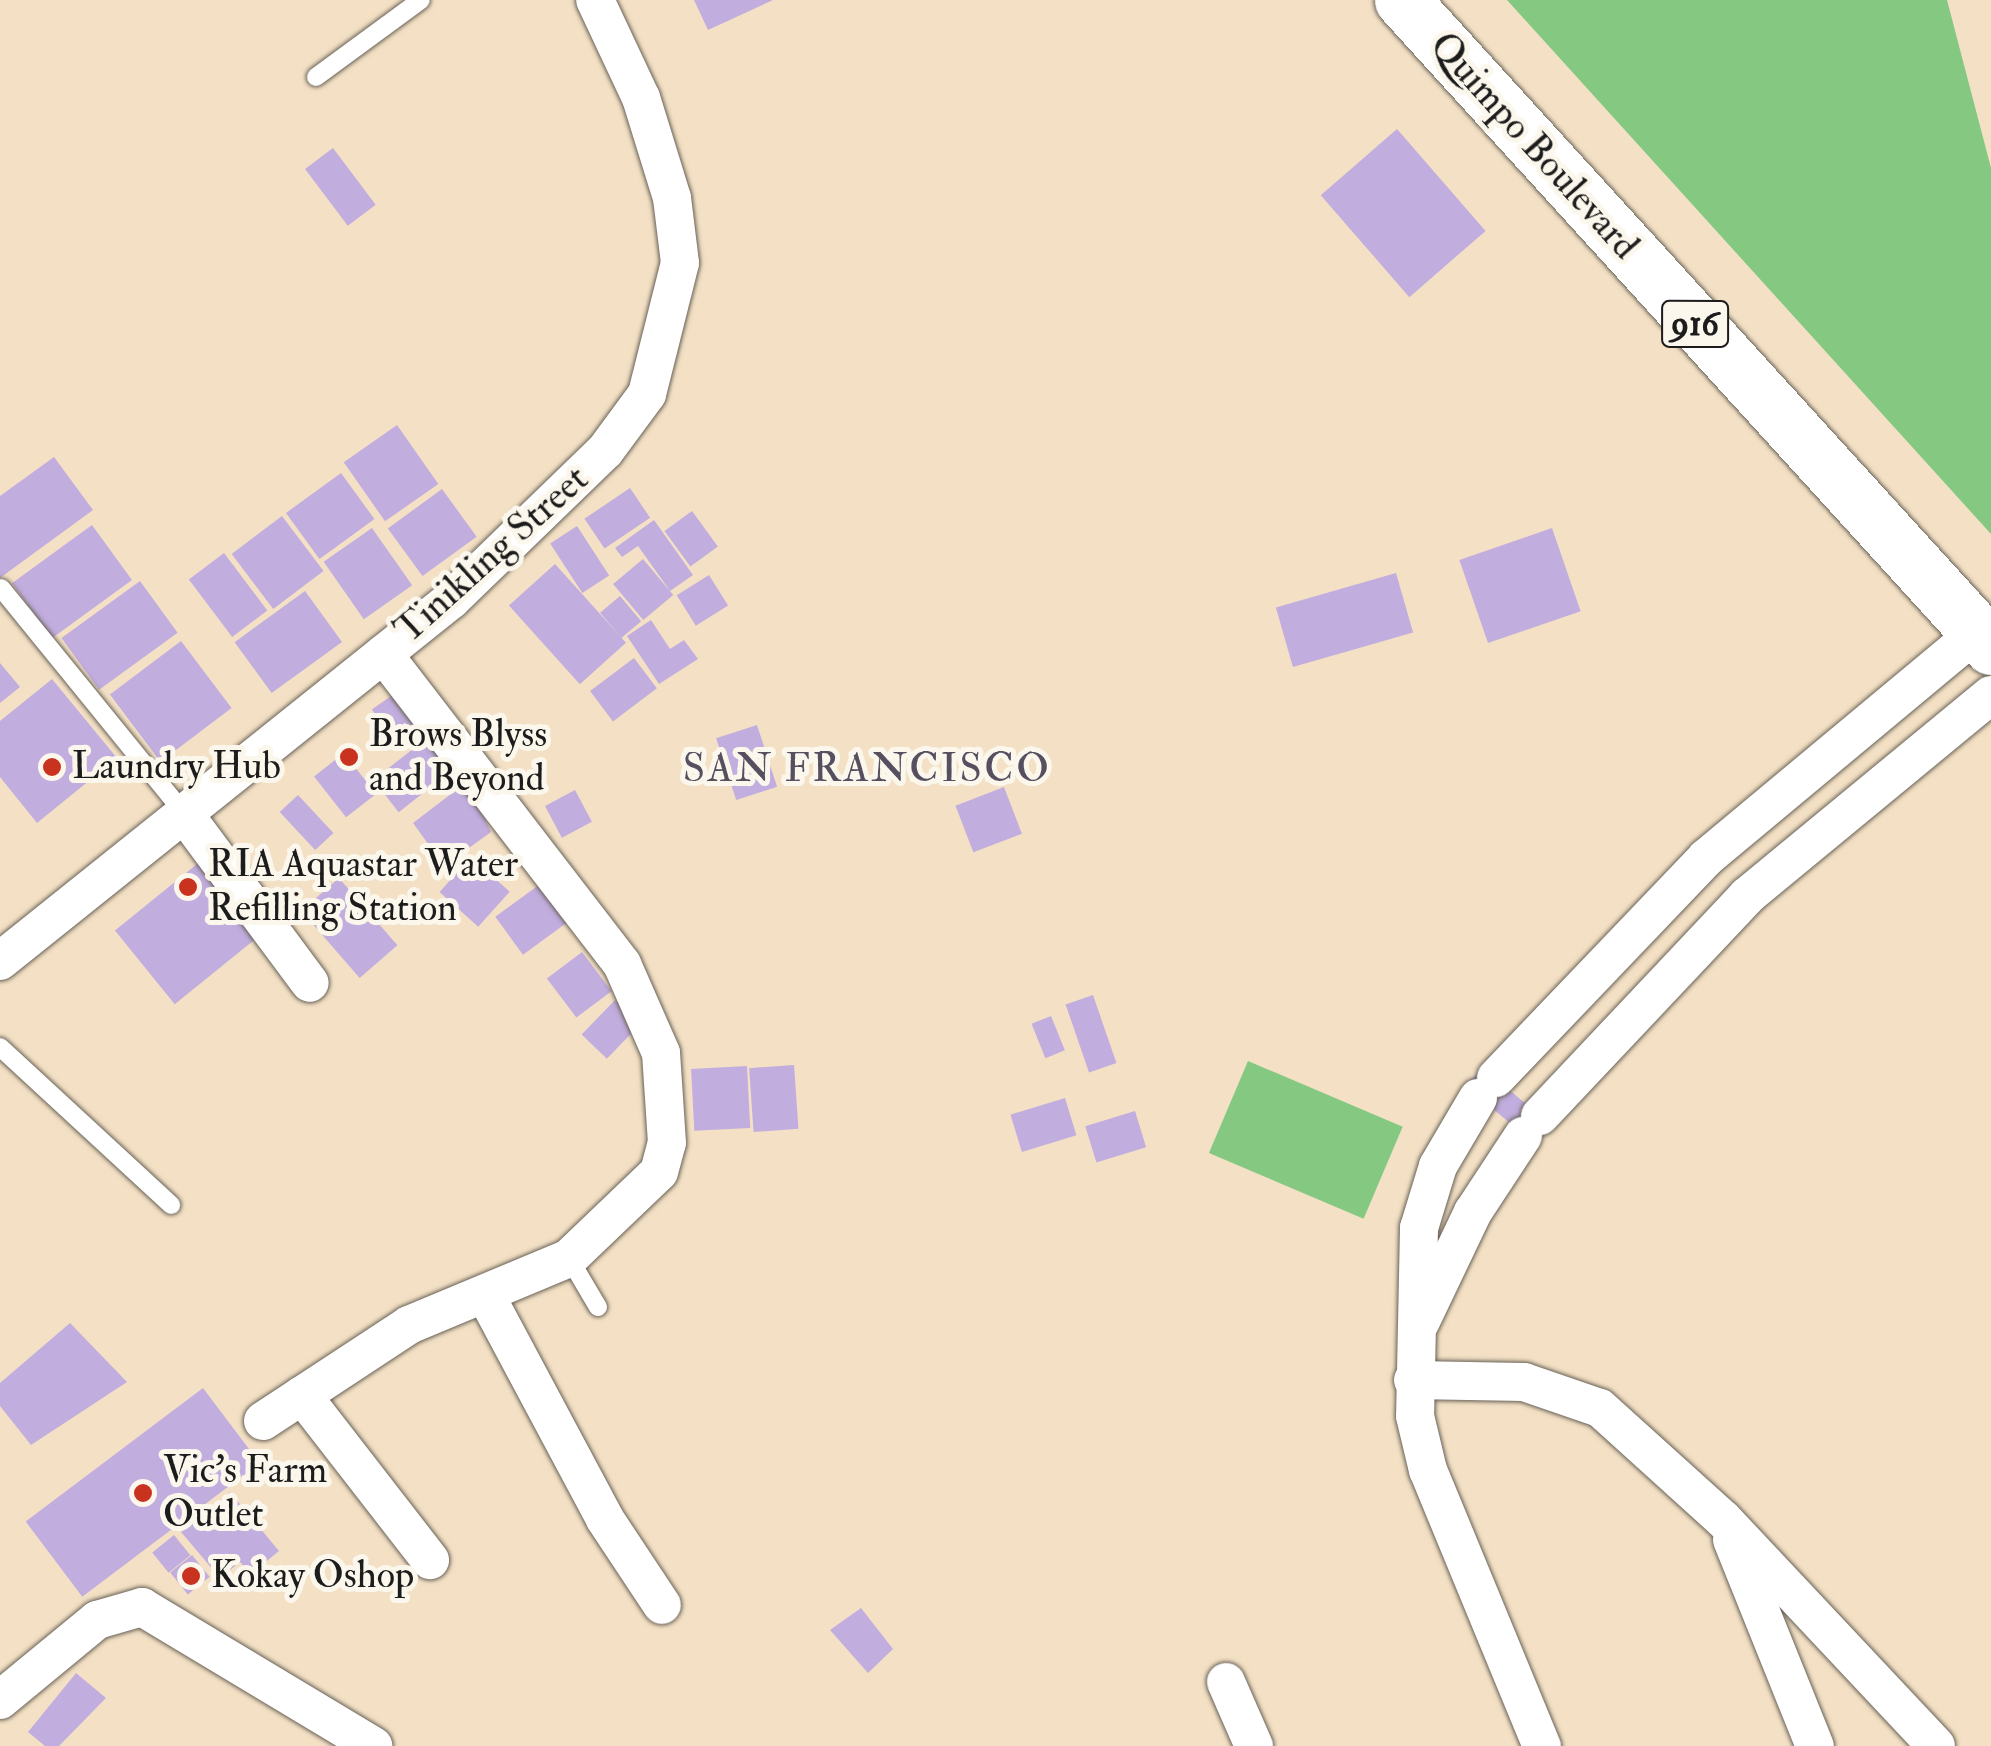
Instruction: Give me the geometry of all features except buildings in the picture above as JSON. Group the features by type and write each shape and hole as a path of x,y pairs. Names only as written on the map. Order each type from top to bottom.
{"main road":[{"name":"Quimpo Boulevard","path":"1402,0 1984,640"}],"street":[{"name":"Tinikling Street","path":"0,961 188,819 383,654 606,452 647,394 680,263 672,198 595,0"},
{"path":"1542,1746 1428,1470 1413,1380 1426,1197 1487,1088 1536,1032 1768,800 1984,640"},
{"path":"263,1421 409,1325 569,1258 659,1172 669,1110 661,1053 622,964 383,654"},
{"path":"1414,1340 1473,1212 1532,1126 1579,1069 1746,896 1991,696"},
{"path":"188,819 310,983"},
{"path":"1536,1032 1579,1069"},
{"path":"485,1294 662,1605"},
{"path":"1413,1380 1560,1390 1634,1434 1724,1519 1936,1746"},
{"path":"302,1395 430,1560"},
{"path":"1724,1519 1815,1746"},
{"path":"0,1700 98,1620 142,1606 373,1746"},
{"path":"1226,1682 1254,1746"}],"lane":[{"path":"316,77 421,0"},
{"path":"1,588 188,819"},
{"path":"0,1047 170,1204"},
{"path":"569,1258 598,1307"}],"green space":[{"path":"1507,0 1947,0 1991,168 1991,534"},
{"path":"1248,1061 1403,1127 1364,1219 1209,1153"}],"place":[{"name":"Brows Blyss and Beyond","path":"349,757"},
{"name":"Laundry Hub","path":"52,767"},
{"name":"RIA Aquastar Water Refilling Station","path":"188,887"},
{"name":"Vic's Farm Outlet","path":"143,1493"},
{"name":"Kokay Oshop","path":"191,1576"}],"district":[{"name":"SAN FRANCISCO","path":"867,769"}]}
